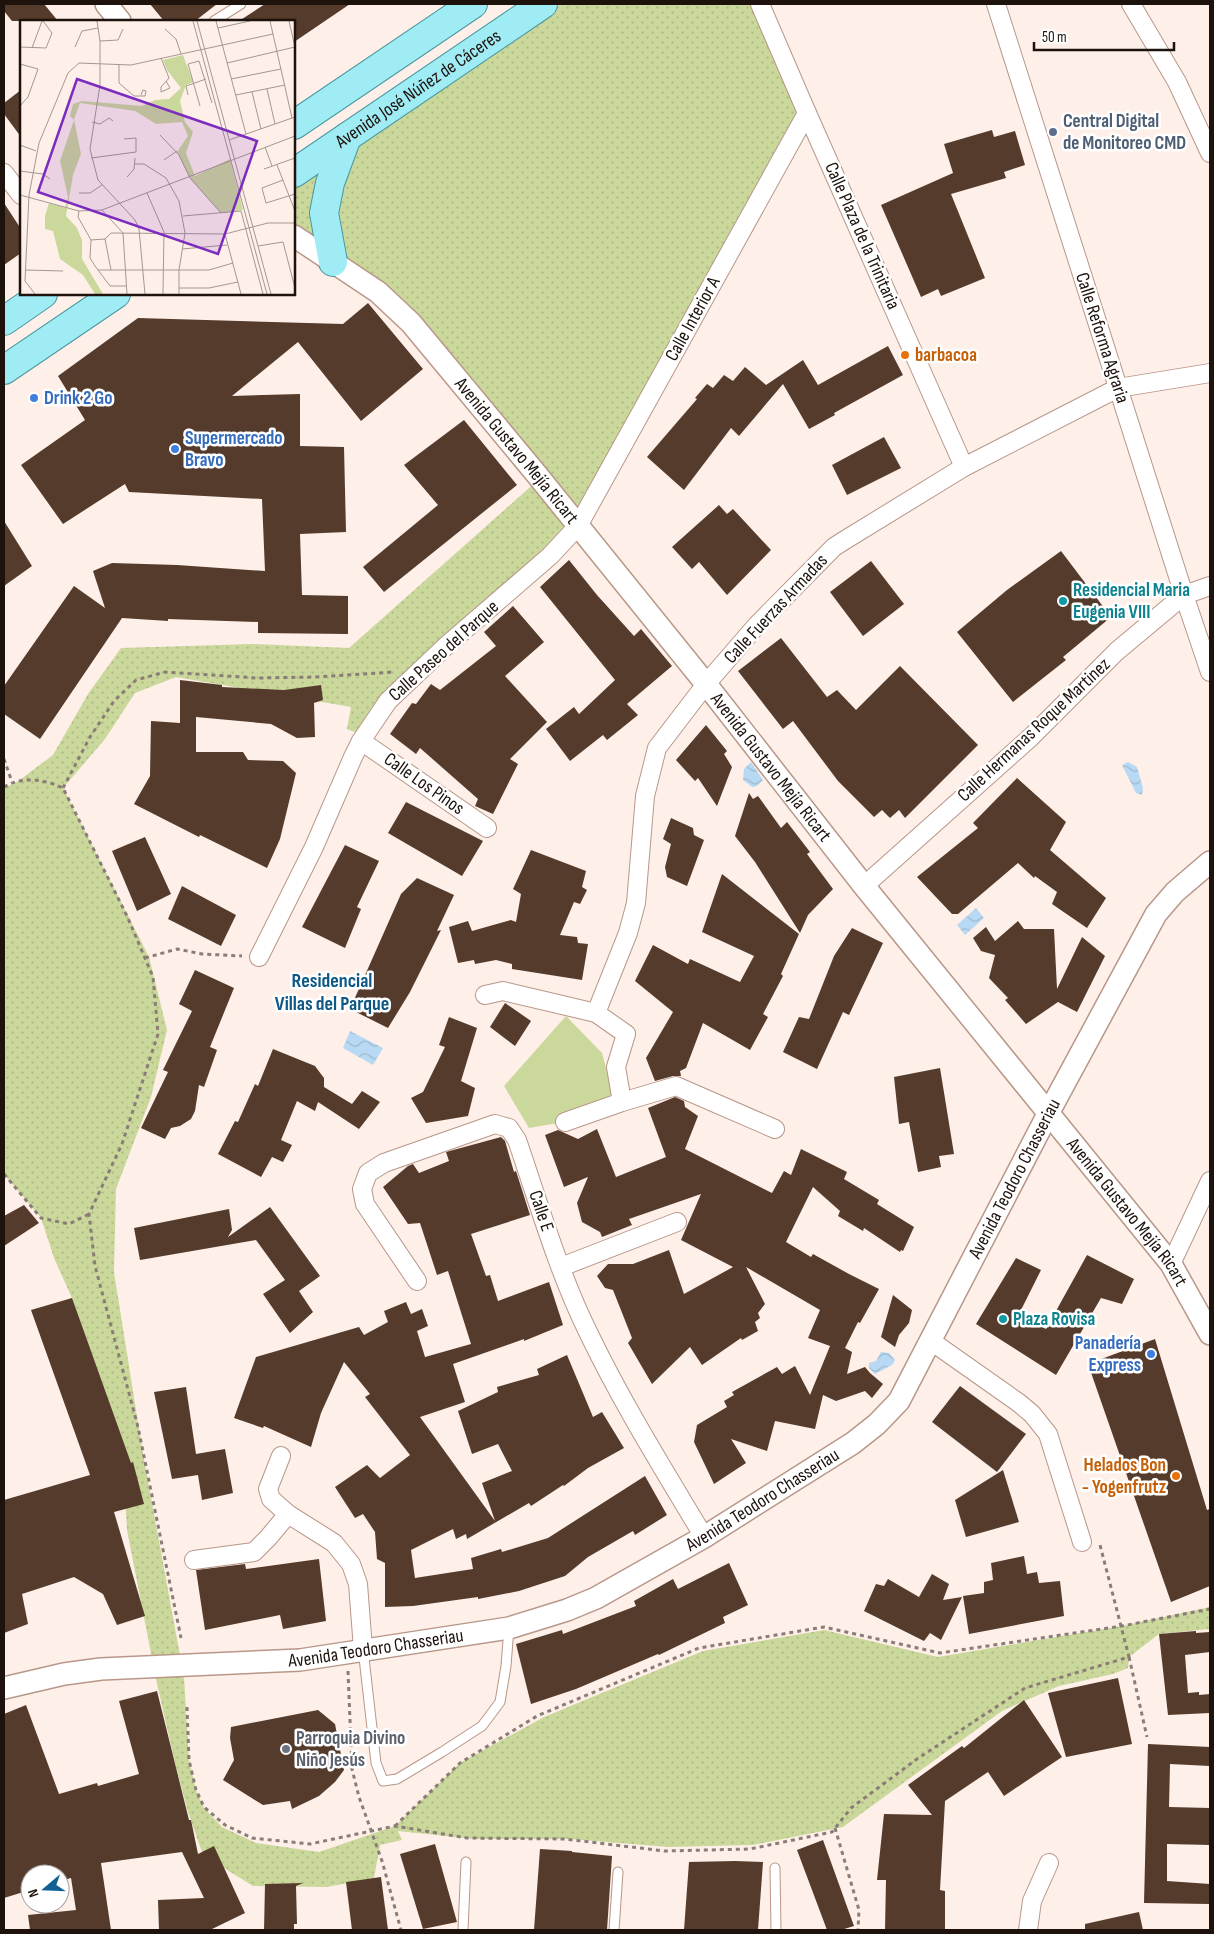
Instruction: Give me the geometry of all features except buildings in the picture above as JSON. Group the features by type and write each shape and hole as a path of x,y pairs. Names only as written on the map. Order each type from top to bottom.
{"main road":[{"path":"295,124 473,4"},
{"name":"Avenida José Núñez de Cáceres","path":"295,172 543,4"},
{"path":"333,262 324,213 330,183 347,137"},
{"path":"4,321 43,295"},
{"path":"4,370 115,295"}],"street":[{"path":"106,4 119,20"},
{"name":"Calle Plaza de la Trinitaria","path":"760,4 964,467"},
{"name":"Calle Reforma Agraria","path":"998,4 1118,388 1210,672"},
{"path":"1131,4 1177,82 1210,153"},
{"name":"Calle Interior A","path":"578,526 807,113"},
{"path":"4,173 20,194"},
{"name":"Avenida Gustavo Mejía Ricart","path":"295,237 378,292 411,323 706,684 864,886 1171,1264 1210,1334"},
{"name":"Calle Fuerzas Armadas","path":"596,1013 628,933 636,904 645,796 657,748 706,684 758,625 834,547 964,467 1118,388 1210,373"},
{"name":"Calle Paseo del Parque","path":"259,957 314,847 361,741 388,701 446,645 550,556 578,526"},
{"name":"Calle Hermanas Roque Martinez","path":"864,886 1031,737 1117,652 1184,595 1210,586"},
{"name":"Calle Los Pinos","path":"361,741 487,828"},
{"name":"Avenida Teodoro Chasseriau","path":"4,1688 64,1674 102,1669 300,1660 509,1628 567,1610 596,1598 704,1537 853,1443 877,1424 899,1401 1049,1112 1156,914 1175,892 1210,862"},
{"path":"485,995 503,991 596,1013 626,1034 616,1067 622,1102"},
{"path":"565,1122 676,1086 775,1130"},
{"name":"Calle E","path":"417,1281 365,1204 362,1189 368,1173 384,1163 495,1124 509,1128 517,1140 560,1267 587,1331 637,1425 704,1537"},
{"path":"1171,1264 1210,1181"},
{"path":"560,1267 677,1222"},
{"path":"931,1341 1019,1403 1032,1414 1048,1434 1082,1542"},
{"path":"281,1456 268,1489 271,1499 288,1514 334,1543 352,1564 358,1584 355,1651"},
{"path":"194,1560 254,1552 288,1514"},
{"path":"1028,1930 1032,1901 1049,1863"}],"lane":[{"path":"216,20 241,4"},
{"path":"355,1651 376,1763 383,1781 396,1779 482,1726 500,1702 506,1666 509,1628"},
{"path":"463,1930 466,1862"},
{"path":"775,1868 776,1930"},
{"path":"614,1930 618,1872"}],"path":[{"path":"63,788 90,737 114,701 136,680 166,672 257,678 316,677 402,671 416,674"},
{"path":"4,759 12,782"},
{"path":"4,787 12,782 35,780 49,781 63,788 127,916 152,977 158,1034 122,1144 88,1214 95,1266 138,1427 180,1638"},
{"path":"144,958 177,949 202,954 259,957"},
{"path":"4,1174 41,1218 68,1224 88,1214"},
{"path":"1082,1542 1100,1545 1122,1626 1147,1737"},
{"path":"395,1826 460,1763 537,1716 699,1648 824,1627 940,1652 1122,1626 1210,1608"},
{"path":"355,1651 352,1769 358,1797 382,1861 401,1930"},
{"path":"187,1707 189,1760 196,1790 204,1807 225,1825 252,1838 310,1844 395,1826 467,1838 566,1839 664,1851 750,1849 832,1832 851,1808 917,1759 1025,1688 1129,1657"},
{"path":"835,1828 859,1910 858,1930"}],"green space":[{"path":"561,4 752,4 807,113 575,522 365,736 347,729 351,707 176,677 135,693 105,739 63,788 149,957 167,1030 151,1097 116,1189 114,1272 143,1454 184,1677 189,1760 196,1790 204,1808 222,1827 256,1843 319,1852 395,1826 460,1763 544,1717 703,1651 824,1630 938,1657 1122,1626 1210,1607 1210,1629 1159,1634 1129,1657 1128,1668 1113,1674 1059,1686 1002,1711 843,1827 753,1845 668,1847 570,1839 474,1839 398,1831 402,1840 380,1845 374,1878 327,1887 253,1886 203,1855 188,1812 156,1679 127,1530 123,1459 72,1298 54,1258 41,1218 4,1174 4,788 17,782 53,755 88,694 121,648 252,644 349,648 537,481 411,323 295,232 295,173"},
{"path":"566,1016 602,1053 613,1094 566,1116 558,1123 529,1128 504,1086"}],"water":[{"path":"751,762 763,780 757,786 752,787 743,780 744,769"},
{"path":"1128,762 1137,767 1143,788 1142,795 1136,793 1122,765"},
{"path":"976,908 984,918 965,935 957,925"},
{"path":"350,1031 383,1048 373,1065 343,1048"},
{"path":"881,1352 889,1353 895,1360 892,1365 875,1374 869,1368 869,1363 876,1361"}],"place":[{"name":"Central Digital de Monitoreo CMD","path":"1053,132"},
{"name":"barbacoa","path":"905,355"},
{"name":"Drink 2 Go","path":"34,398"},
{"name":"Supermercado Bravo","path":"175,449"},
{"name":"Residencial Maria Eugenia VIII","path":"1063,601"},
{"name":"Plaza Rovisa","path":"1003,1319"},
{"name":"Panadería Express","path":"1151,1354"},
{"name":"Helados Bon - Yogenfrutz","path":"1176,1476"},
{"name":"Parroquia Divino Niño Jesús","path":"286,1749"}],"district":[{"name":"Residencial Villas del Parque","path":"332,992"}]}
